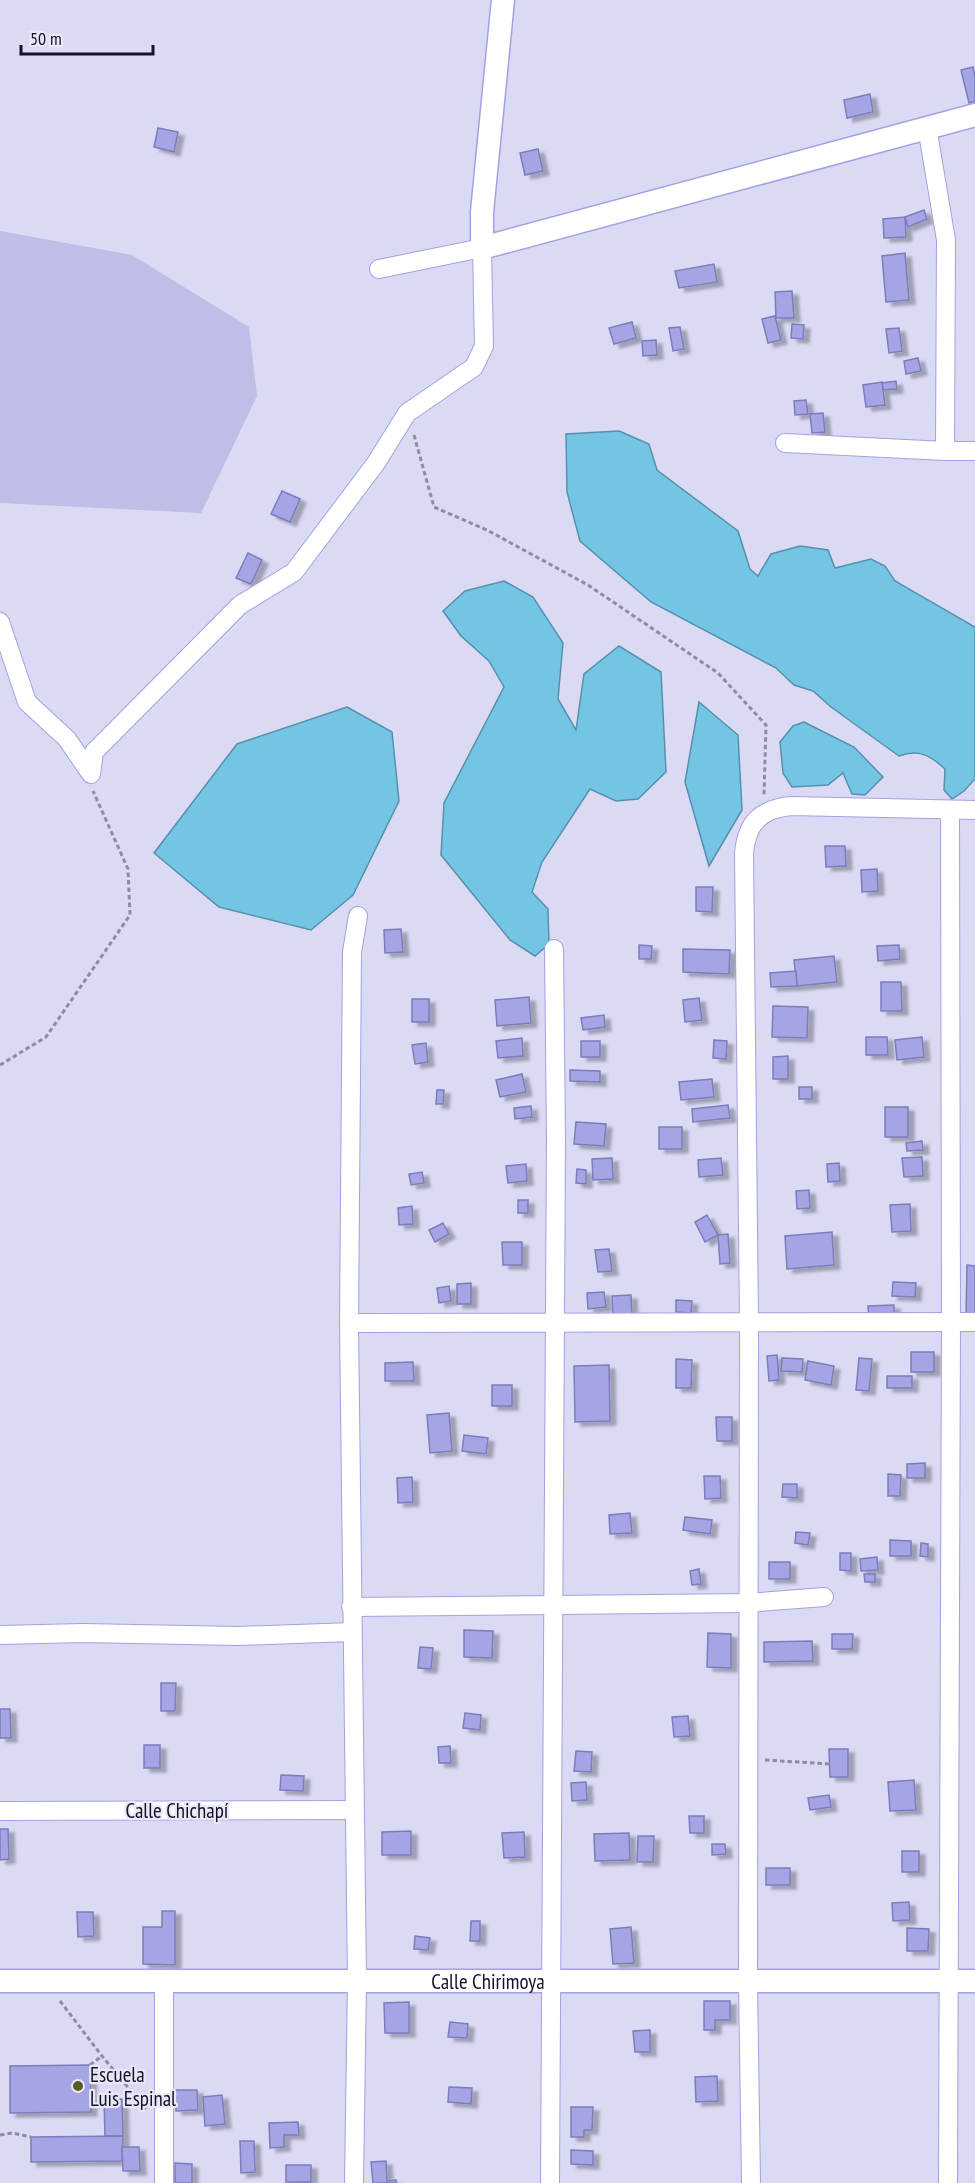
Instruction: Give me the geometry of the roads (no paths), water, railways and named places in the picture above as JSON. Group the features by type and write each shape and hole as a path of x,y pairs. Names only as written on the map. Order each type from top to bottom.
{"street":[{"path":"0,622 27,702 67,739 91,774 94,752 240,605 294,572 376,463 408,414 474,367 484,346 482,212 503,0"},
{"path":"379,269 482,248 975,115"},
{"path":"927,127 946,240 945,451"},
{"path":"785,443 975,452"},
{"path":"751,2183 748,1982 749,1322 745,838 752,825 763,814 776,808 791,806 975,810"},
{"path":"948,2183 950,810"},
{"path":"354,2183 357,1981 349,1323 352,952 358,916"},
{"path":"550,2183 556,1138 554,949"},
{"path":"349,1323 975,1322"},
{"path":"351,1607 553,1603 747,1603 824,1597"},
{"path":"0,1635 83,1633 238,1636 352,1632"},
{"name":"Calle Chichapí","path":"0,1810 354,1810"},
{"name":"Calle Chirimoya","path":"0,1981 975,1981"},
{"path":"164,1981 164,2183"}],"place":[{"name":"Escuela Luis Espinal","path":"78,2086"}]}
